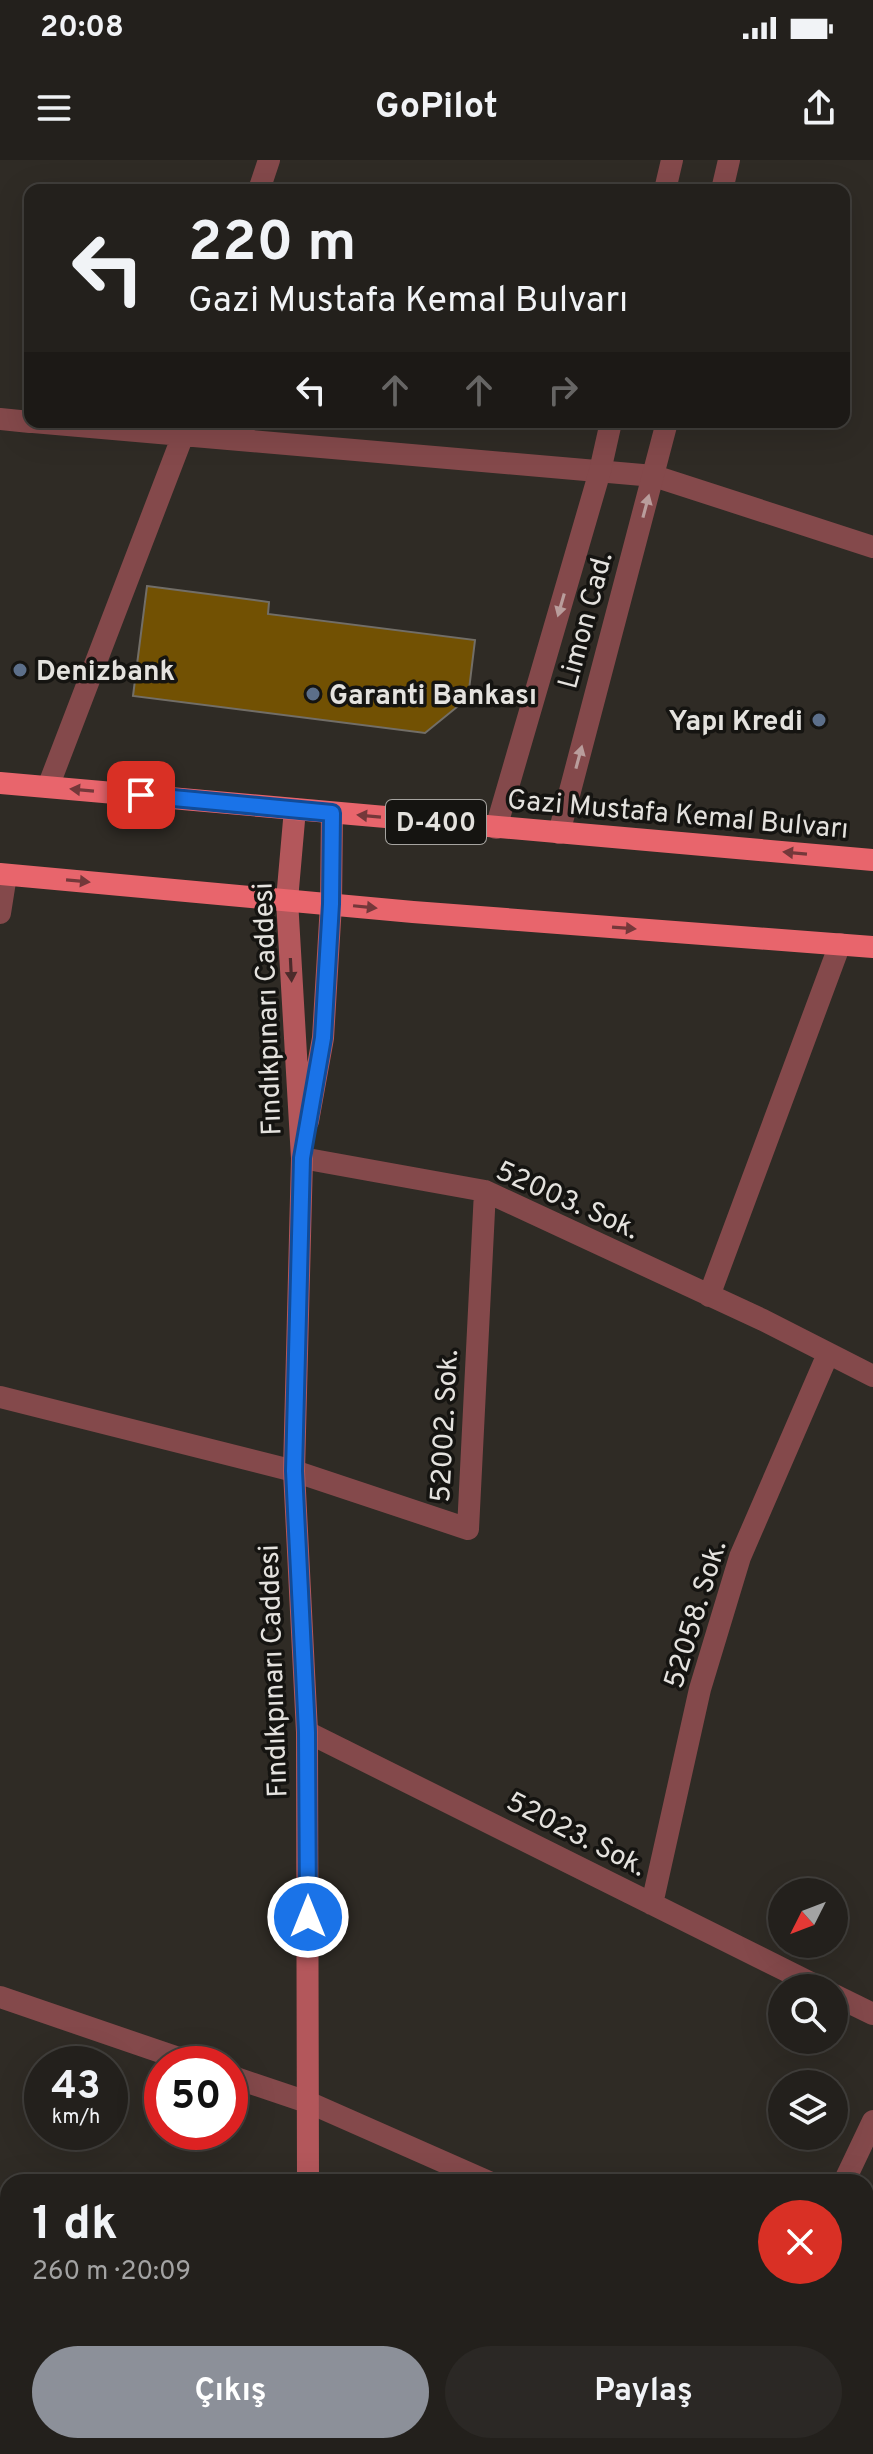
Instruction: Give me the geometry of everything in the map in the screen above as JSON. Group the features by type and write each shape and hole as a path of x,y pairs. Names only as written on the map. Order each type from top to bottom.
{"highway":[{"name":"Gazi Mustafa Kemal Bulvarı","path":"0,783 873,860"},
{"path":"3,874 413,912 873,947"}],"main road":[{"name":"Fındıkpınarı Caddesi","path":"295,809 287,900 302,1158 294,1471 307,1732 308,2174"},
{"name":"Fındıkpınarı Caddesi","path":"302,1158 323,1038 331,904 332,813"}],"street":[{"path":"261,184 269,160"},
{"path":"666,184 672,160"},
{"path":"723,184 729,160"},
{"path":"0,419 24,421"},
{"path":"48,787 186,428 654,476 873,547"},
{"name":"Limon Cad.","path":"496,828 600,471 610,428"},
{"name":"Limon Cad.","path":"559,833 666,428"},
{"path":"0,913 3,874"},
{"path":"709,1296 840,944"},
{"name":"52003. Sok.","path":"302,1158 485,1191 873,1376"},
{"name":"52002. Sok.","path":"294,1471 468,1529 485,1191"},
{"name":"52058. Sok.","path":"652,1904 700,1689 740,1557 828,1354"},
{"path":"0,1397 294,1471"},
{"name":"52023. Sok.","path":"307,1732 793,1974"},
{"path":"0,1997 144,2046"},
{"path":"848,2002 873,2014"},
{"path":"248,2082 310,2103 471,2174"},
{"path":"848,2174 873,2121"}],"building":[{"path":"147,586 269,602 268,614 475,640 468,698 425,733 133,696"}],"place":[{"name":"Denizbank","path":"20,670"},
{"name":"Garanti Bankası","path":"313,694"},
{"name":"Yapı Kredi","path":"819,720"}],"route":[{"path":"141,795 332,813 331,904 323,1038 302,1158 294,1471 307,1732 308,1917"}]}
